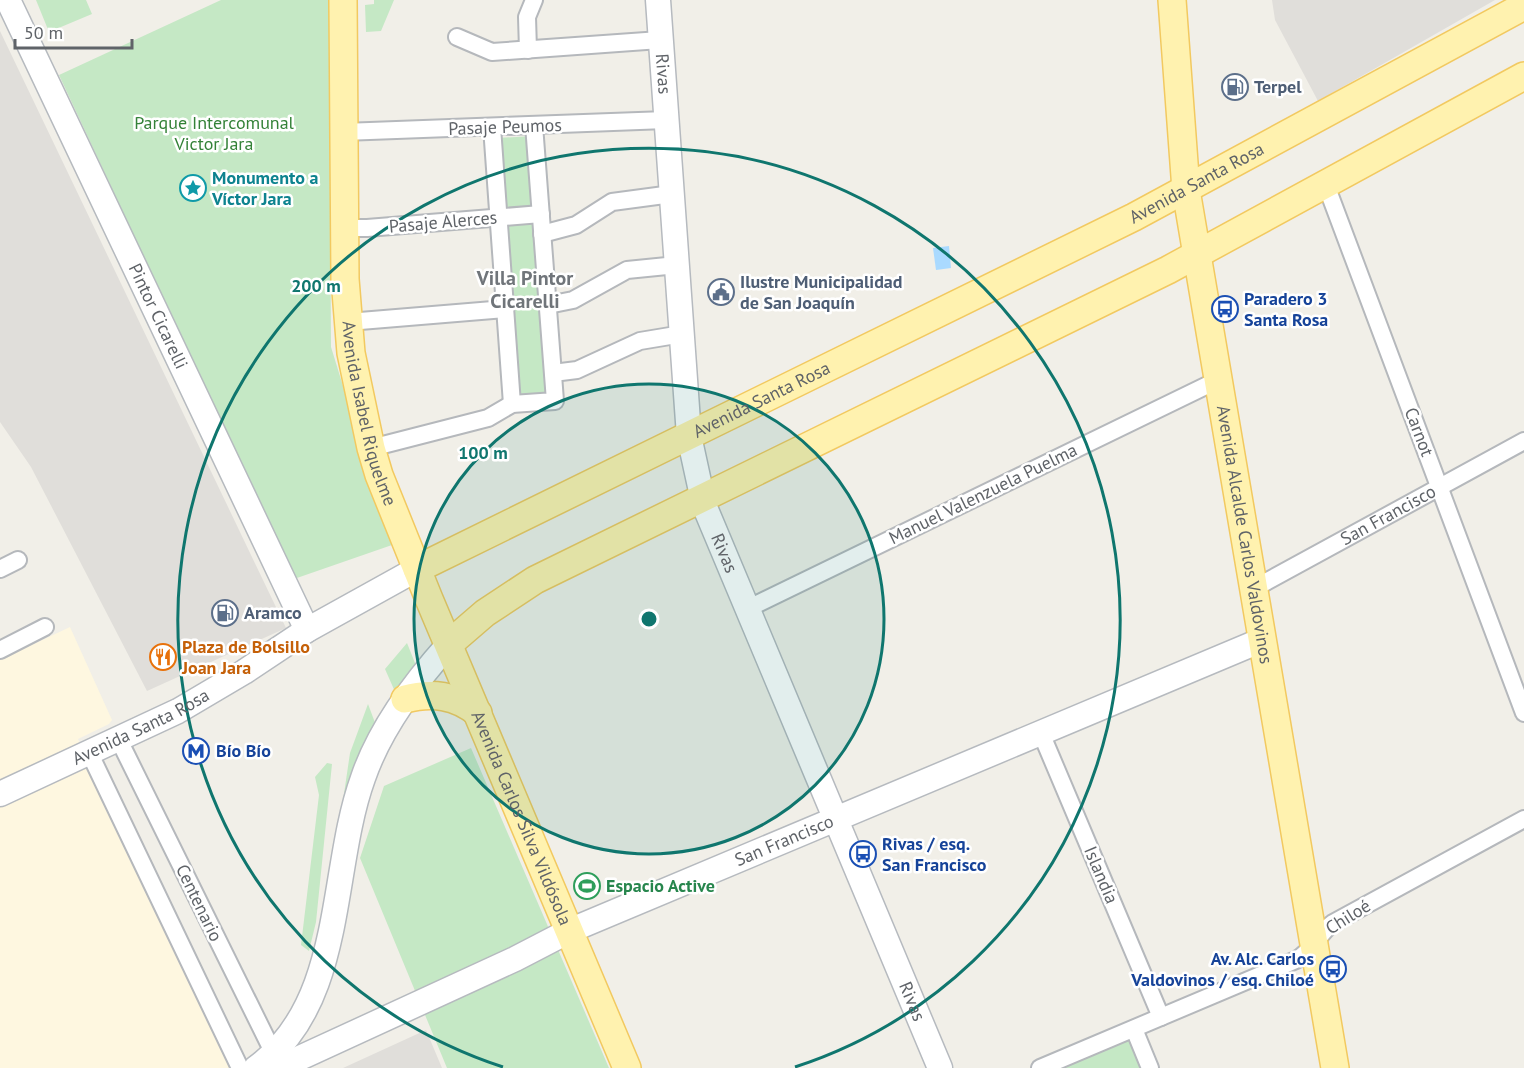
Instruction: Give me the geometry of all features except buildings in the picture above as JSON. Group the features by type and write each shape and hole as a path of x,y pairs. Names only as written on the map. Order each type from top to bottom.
{"main road":[{"name":"Avenida Isabel Riquelme","path":"343,0 344,228 348,322 356,384 379,475 417,569"},
{"name":"Avenida Alcalde Carlos Valdovinos","path":"1172,0 1186,190 1335,1068"},
{"name":"Avenida Santa Rosa","path":"417,569 1186,190 1524,6"},
{"path":"449,644 484,613 535,580 1197,254 1524,75"},
{"name":"Avenida Carlos Silva Vildósola","path":"417,569 627,1068"},
{"path":"429,598 437,608 455,615 484,613"},
{"path":"405,699 441,695 464,703 478,713"}],"street":[{"name":"Pintor Cicarelli","path":"8,0 307,630"},
{"path":"528,50 527,17 534,0"},
{"name":"Rivas","path":"658,0 689,436 706,514 748,608 940,1068"},
{"path":"456,37 492,52 660,40"},
{"name":"Pasaje Peumos","path":"343,132 666,120"},
{"path":"371,448 488,418 512,404 555,401 534,125"},
{"path":"492,127 512,404"},
{"name":"Carnot","path":"1326,185 1524,713"},
{"path":"542,234 576,225 612,202 672,194"},
{"name":"Pasaje Alerces","path":"344,228 541,214"},
{"path":"548,305 573,300 627,270 677,265"},
{"path":"348,322 505,309"},
{"path":"553,373 577,370 640,341 682,334"},
{"name":"Manuel Valenzuela Puelma","path":"748,608 1218,380"},
{"name":"San Francisco","path":"1254,589 1524,441"},
{"path":"0,569 18,560"},
{"name":"Avenida Santa Rosa","path":"0,794 178,711 244,672 307,630 417,569"},
{"path":"0,650 45,627"},
{"name":"San Francisco","path":"274,1065 515,959 569,931 1262,640"},
{"path":"274,1065 316,982 324,958 362,780 378,742 405,699 449,644"},
{"name":"Islandia","path":"1041,733 1161,1017"},
{"name":"Centenario","path":"118,738 274,1065"},
{"name":"Centenario","path":"89,752 240,1068"},
{"name":"Chiloé","path":"1040,1068 1296,960 1333,923 1524,819"},
{"path":"1134,1029 1150,1068"}],"shaded area":[{"path":"1272,0 1495,0 1318,101 1275,20"},
{"path":"0,31 286,628 147,691 31,467 0,422"},
{"path":"70,627 112,720 109,724 78,739 235,1068 0,1068 0,660"},
{"path":"426,1030 442,1068 343,1068"}],"green space":[{"path":"36,0 86,0 92,14 49,32"},
{"name":"Parque Intercomunal Victor Jara","path":"221,0 329,0 331,347 392,545 294,579 59,75"},
{"path":"374,0 394,0 381,31 366,32 365,5 374,4"},
{"path":"533,136 552,398 515,401 497,138"},
{"path":"407,643 417,668 396,694 385,669"},
{"path":"368,704 377,728 340,821 350,753"},
{"path":"471,748 609,1068 447,1068 360,858 384,786"},
{"path":"327,763 332,764 316,922 309,951 301,945 319,795 315,777"},
{"path":"1130,1040 1141,1068 1061,1068"}],"water":[{"path":"949,246 951,268 936,270 933,248"}],"place":[{"name":"Terpel","path":"1235,87"},
{"name":"Monumento a Víctor Jara","path":"193,188"},
{"name":"Ilustre Municipalidad de San Joaquín","path":"721,292"},
{"name":"Paradero 3 Santa Rosa","path":"1225,309"},
{"name":"Aramco","path":"225,613"},
{"name":"Plaza de Bolsillo Joan Jara","path":"163,657"},
{"name":"Bío Bío","path":"196,751"},
{"name":"Rivas / esq. San Francisco","path":"863,854"},
{"name":"Espacio Active","path":"587,886"},
{"name":"Av. Alc. Carlos Valdovinos / esq. Chiloé","path":"1333,969"}],"district":[{"name":"Villa Pintor Cicarelli","path":"525,290"}]}
